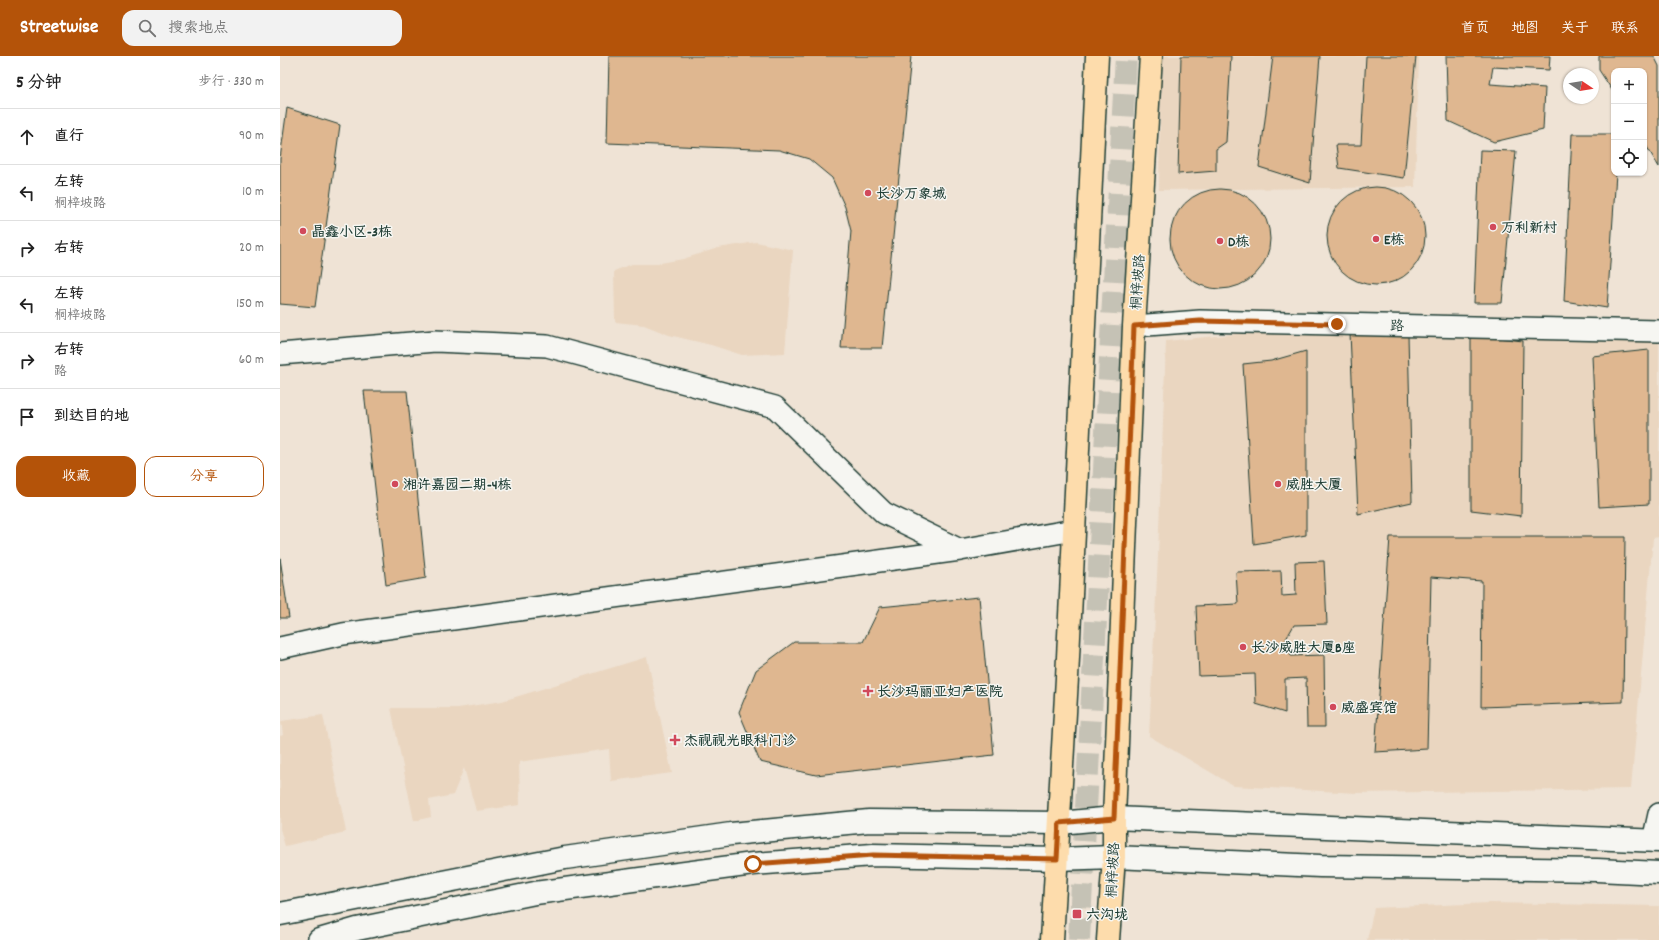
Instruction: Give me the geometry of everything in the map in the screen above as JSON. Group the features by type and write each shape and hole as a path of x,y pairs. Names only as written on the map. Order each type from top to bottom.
{"main road":[{"path":"1052,940 1097,56"},
{"name":"桐梓坡路","path":"1108,940 1114,857 1114,818 1134,326 1151,56"},
{"path":"280,914 565,858 731,834 869,820 1059,823 1114,818 1656,841"},
{"path":"319,940 357,929 535,893 753,864 873,855 1057,859 1114,857 1320,866 1597,870 1659,873"},
{"path":"1044,940 1057,859"}],"street":[{"name":"路","path":"1134,326 1200,321 1659,331"},
{"path":"280,354 435,342 547,346 775,407 884,513 960,550"},
{"path":"280,648 343,634 960,550 1074,530"},
{"path":"1656,841 1659,814"}],"shaded area":[{"path":"1161,56 1419,56 1415,187 1159,190"},
{"path":"756,242 793,250 785,353 742,355 711,345 669,335 644,325 615,322 614,271 632,264 655,264 683,259 718,248"},
{"path":"1659,322 1659,537 1653,538 1631,789 1357,793 1234,786 1149,736 1158,556 1166,341 1337,324"},
{"path":"647,657 672,773 611,781 609,749 519,762 520,805 476,811 464,768 453,795 429,800 431,817 414,821 391,708 458,708 502,701"},
{"path":"323,715 346,832 285,846 280,829 280,736 283,735 281,721"},
{"path":"1489,903 1659,906 1659,940 1367,940 1374,908"}],"building":[{"name":"长沙万象城","path":"609,56 911,56 882,348 841,348 851,231 845,207 832,178 809,159 779,150 607,143"},
{"path":"1181,56 1231,56 1226,142 1216,149 1216,171 1178,174"},
{"path":"1273,56 1320,56 1310,183 1259,167"},
{"path":"1366,56 1416,56 1404,178 1339,168 1336,145 1361,145"},
{"path":"1446,56 1550,56 1549,70 1493,67 1490,84 1545,88 1543,130 1494,142 1448,121"},
{"path":"1599,56 1654,56 1659,66 1659,167 1647,147 1647,68 1611,68 1611,88 1599,68"},
{"name":"晶鑫小区-3栋","path":"287,108 340,125 315,307 280,304 280,159"},
{"path":"1572,134 1611,134 1611,176 1616,176 1607,308 1564,301"},
{"name":"万利新村","path":"1480,150 1516,151 1502,303 1474,303"},
{"name":"E栋","path":"1376,187 1395,191 1411,201 1421,217 1425,236 1421,255 1411,271 1395,281 1376,285 1357,281 1341,271 1331,255 1327,236 1331,217 1341,201 1357,191"},
{"name":"D栋","path":"1220,189 1239,193 1255,204 1266,220 1270,239 1266,258 1255,274 1239,285 1220,289 1201,285 1185,274 1174,258 1170,239 1174,220 1185,204 1201,193"},
{"path":"1350,333 1408,335 1412,502 1358,514"},
{"path":"1471,335 1523,341 1521,516 1471,510"},
{"path":"1649,350 1649,504 1599,507 1592,356"},
{"name":"威胜大厦","path":"1306,351 1306,535 1254,544 1243,364 1271,361"},
{"name":"湘许嘉园二期-4栋","path":"364,391 407,391 426,578 386,585"},
{"path":"1390,537 1625,537 1623,702 1481,707 1482,581 1431,577 1427,749 1375,752"},
{"path":"280,558 289,618 280,618"},
{"name":"长沙威胜大厦B座","path":"1324,561 1327,624 1294,625 1286,639 1291,656 1324,655 1325,727 1307,727 1306,678 1285,679 1285,713 1256,704 1255,674 1199,676 1196,606 1238,604 1236,572 1281,571 1282,596 1296,595 1295,562"},
{"name":"长沙玛丽亚妇产医院","path":"979,597 994,755 816,775 760,762 739,712 756,670 794,642 863,642 880,607"}],"tunnel":[{"path":"1079,940 1126,56"}],"place":[{"name":"长沙万象城","path":"868,193"},
{"name":"万利新村","path":"1493,227"},
{"name":"晶鑫小区-3栋","path":"303,231"},
{"name":"E栋","path":"1376,239"},
{"name":"D栋","path":"1220,241"},
{"name":"湘许嘉园二期-4栋","path":"395,484"},
{"name":"威胜大厦","path":"1278,484"},
{"name":"长沙威胜大厦B座","path":"1243,647"},
{"name":"长沙玛丽亚妇产医院","path":"868,691"},
{"name":"威盛宾馆","path":"1333,707"},
{"name":"杰视视光眼科门诊","path":"675,740"},
{"name":"六沟垅","path":"1077,914"}],"route":[{"path":"753,864 873,855 1057,859 1059,823 1114,818 1134,326 1200,321 1337,324"}]}
